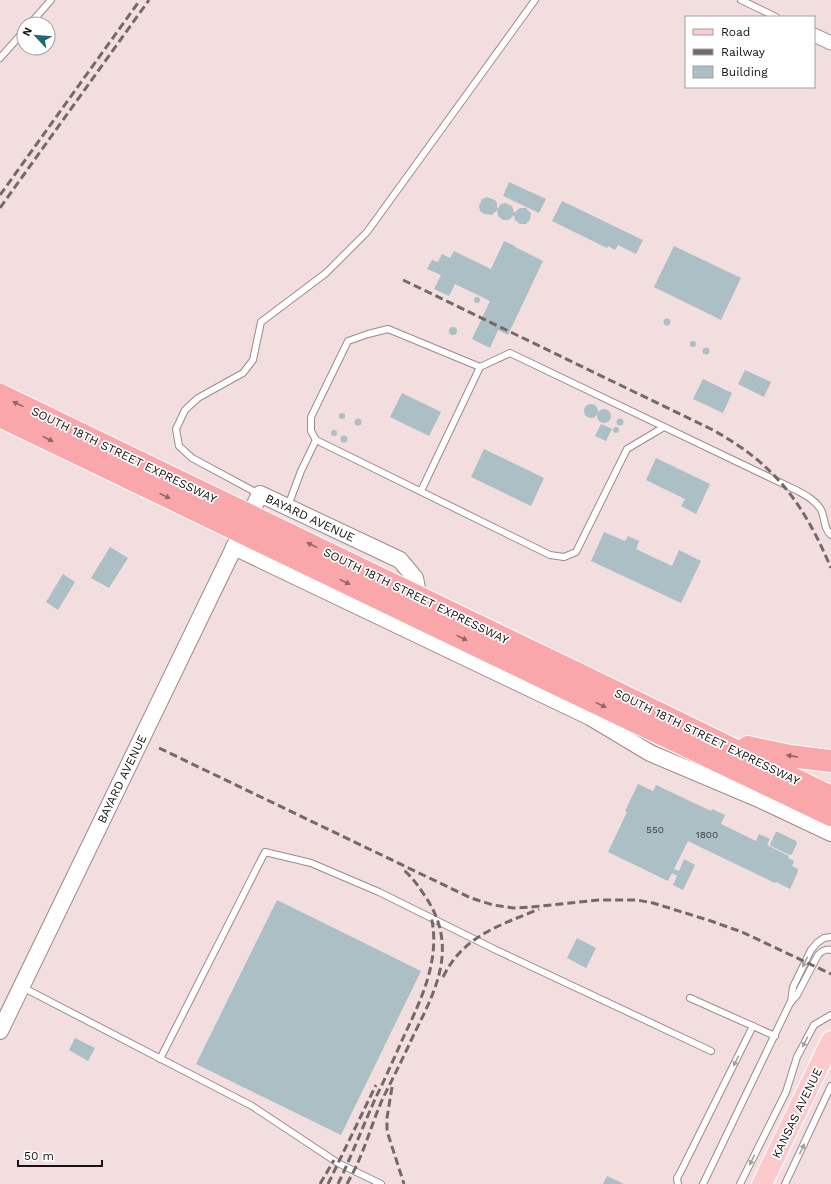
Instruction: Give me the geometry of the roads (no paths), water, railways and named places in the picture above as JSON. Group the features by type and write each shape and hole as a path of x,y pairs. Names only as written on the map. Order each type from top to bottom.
{"highway":[{"name":"SOUTH 18TH STREET EXPRESSWAY","path":"0,395 831,797"},
{"name":"SOUTH 18TH STREET EXPRESSWAY","path":"0,416 831,815"},
{"path":"678,723 699,727 752,748 790,756 831,761"}],"main road":[{"name":"KANSAS AVENUE","path":"762,1184 831,1041"}],"street":[{"path":"815,35 831,43"},
{"name":"BAYARD AVENUE","path":"0,1031 260,494 400,560 415,578 419,599 831,802"},
{"path":"234,547 590,717 650,753 761,800 831,833"}],"lane":[{"path":"37,16 51,0"},
{"path":"260,494 192,458 179,446 176,429 184,410 198,398 244,373 253,360 261,322 326,273 367,232 535,0"},
{"path":"741,0 774,16"},
{"path":"0,58 16,40"},
{"path":"480,367 388,329 348,341 311,417 311,431 316,440 550,555 564,557 576,552 627,449 664,427"},
{"path":"421,492 480,367 510,353 798,491 810,498 822,510 827,531 831,535"},
{"path":"287,507 301,471 316,440"},
{"path":"160,1059 265,852 311,863 379,892 494,949 711,1051"},
{"path":"703,1184 775,1036 790,1003 793,988 811,950 824,938 831,937"},
{"path":"790,1003 797,995 818,954 824,950 831,950"},
{"path":"22,987 252,1106 338,1163 382,1184"},
{"path":"690,998 775,1036"},
{"path":"740,1184 786,1092 797,1057 814,1026 831,1015"},
{"path":"678,1184 677,1178 753,1026"},
{"path":"785,1184 831,1086"}],"railway":[{"path":"0,195 140,0"},
{"path":"0,208 149,0"},
{"path":"403,280 711,429 733,442 752,456 784,486 809,523 831,568"},
{"path":"159,748 471,898 493,905 514,908 599,900 637,900 653,903 742,932 831,974"},
{"path":"347,1184 358,1163 383,1098 431,998 441,965 441,931 435,914 417,885 402,869"},
{"path":"443,977 461,951 472,942 497,927 539,909"},
{"path":"338,1184 417,1007 428,978 434,947 431,916"},
{"path":"328,1184 376,1085"},
{"path":"392,1087 387,1118 387,1131 404,1184"},
{"path":"320,1184 334,1160"}]}
